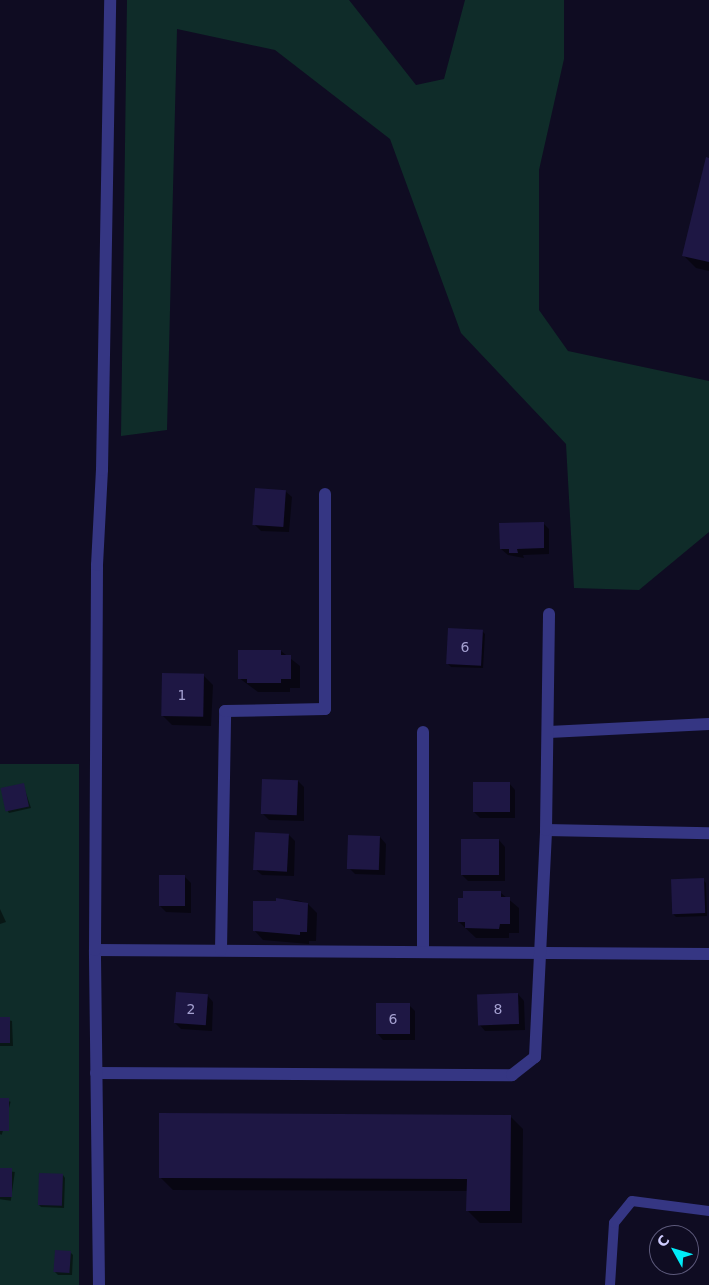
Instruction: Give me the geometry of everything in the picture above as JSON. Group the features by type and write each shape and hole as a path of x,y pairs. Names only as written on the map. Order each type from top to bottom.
{"street":[{"path":"99,1285 95,950 97,565 102,460 110,0"},
{"path":"221,950 225,711 325,709 325,494"},
{"path":"96,1073 512,1075 535,1057 549,732 548,614"},
{"path":"549,732 709,724"},
{"path":"423,732 423,951"},
{"path":"546,830 709,833"},
{"path":"95,950 709,954"}],"lane":[{"path":"610,1285 614,1223 632,1202 709,1212"}],"green space":[{"path":"127,0 349,0 416,85 444,79 465,0 564,0 564,59 539,170 539,310 568,351 709,381 709,532 639,590 574,588 566,444 461,333 390,139 275,50 177,29 167,430 121,436"},
{"path":"0,764 79,764 79,1285 0,1285"}],"building":[{"path":"706,157 709,158 709,262 682,256"},
{"path":"255,488 286,490 283,527 252,525"},
{"path":"544,522 544,548 517,549 518,553 509,553 509,549 500,549 499,523"},
{"path":"448,628 483,630 481,666 446,664"},
{"path":"238,650 281,650 281,655 291,655 291,679 281,679 281,683 247,683 247,679 238,679"},
{"path":"162,673 204,674 203,717 161,716"},
{"path":"262,779 298,780 297,815 261,814"},
{"path":"473,782 510,782 510,812 473,812"},
{"path":"24,783 29,806 6,811 1,788"},
{"path":"255,832 289,834 287,872 253,870"},
{"path":"348,835 380,836 379,870 347,869"},
{"path":"461,839 499,839 499,875 461,875"},
{"path":"159,875 185,875 185,906 159,906"},
{"path":"704,878 705,913 672,914 671,879"},
{"path":"463,891 501,891 501,897 510,897 510,924 500,924 499,929 465,928 465,922 458,922 458,898 463,898"},
{"path":"276,898 308,903 307,932 300,932 300,935 253,931 253,901 276,901"},
{"path":"176,992 208,994 206,1025 174,1023"},
{"path":"518,993 519,1024 478,1025 477,994"},
{"path":"376,1003 410,1003 410,1034 376,1034"},
{"path":"0,1017 10,1017 10,1043 0,1043"},
{"path":"0,1098 9,1098 9,1131 0,1131"},
{"path":"159,1113 511,1115 510,1211 466,1211 467,1179 159,1178"},
{"path":"0,1168 12,1168 12,1197 0,1197"},
{"path":"39,1173 63,1174 62,1206 38,1205"},
{"path":"55,1250 71,1251 69,1273 53,1272"}]}
